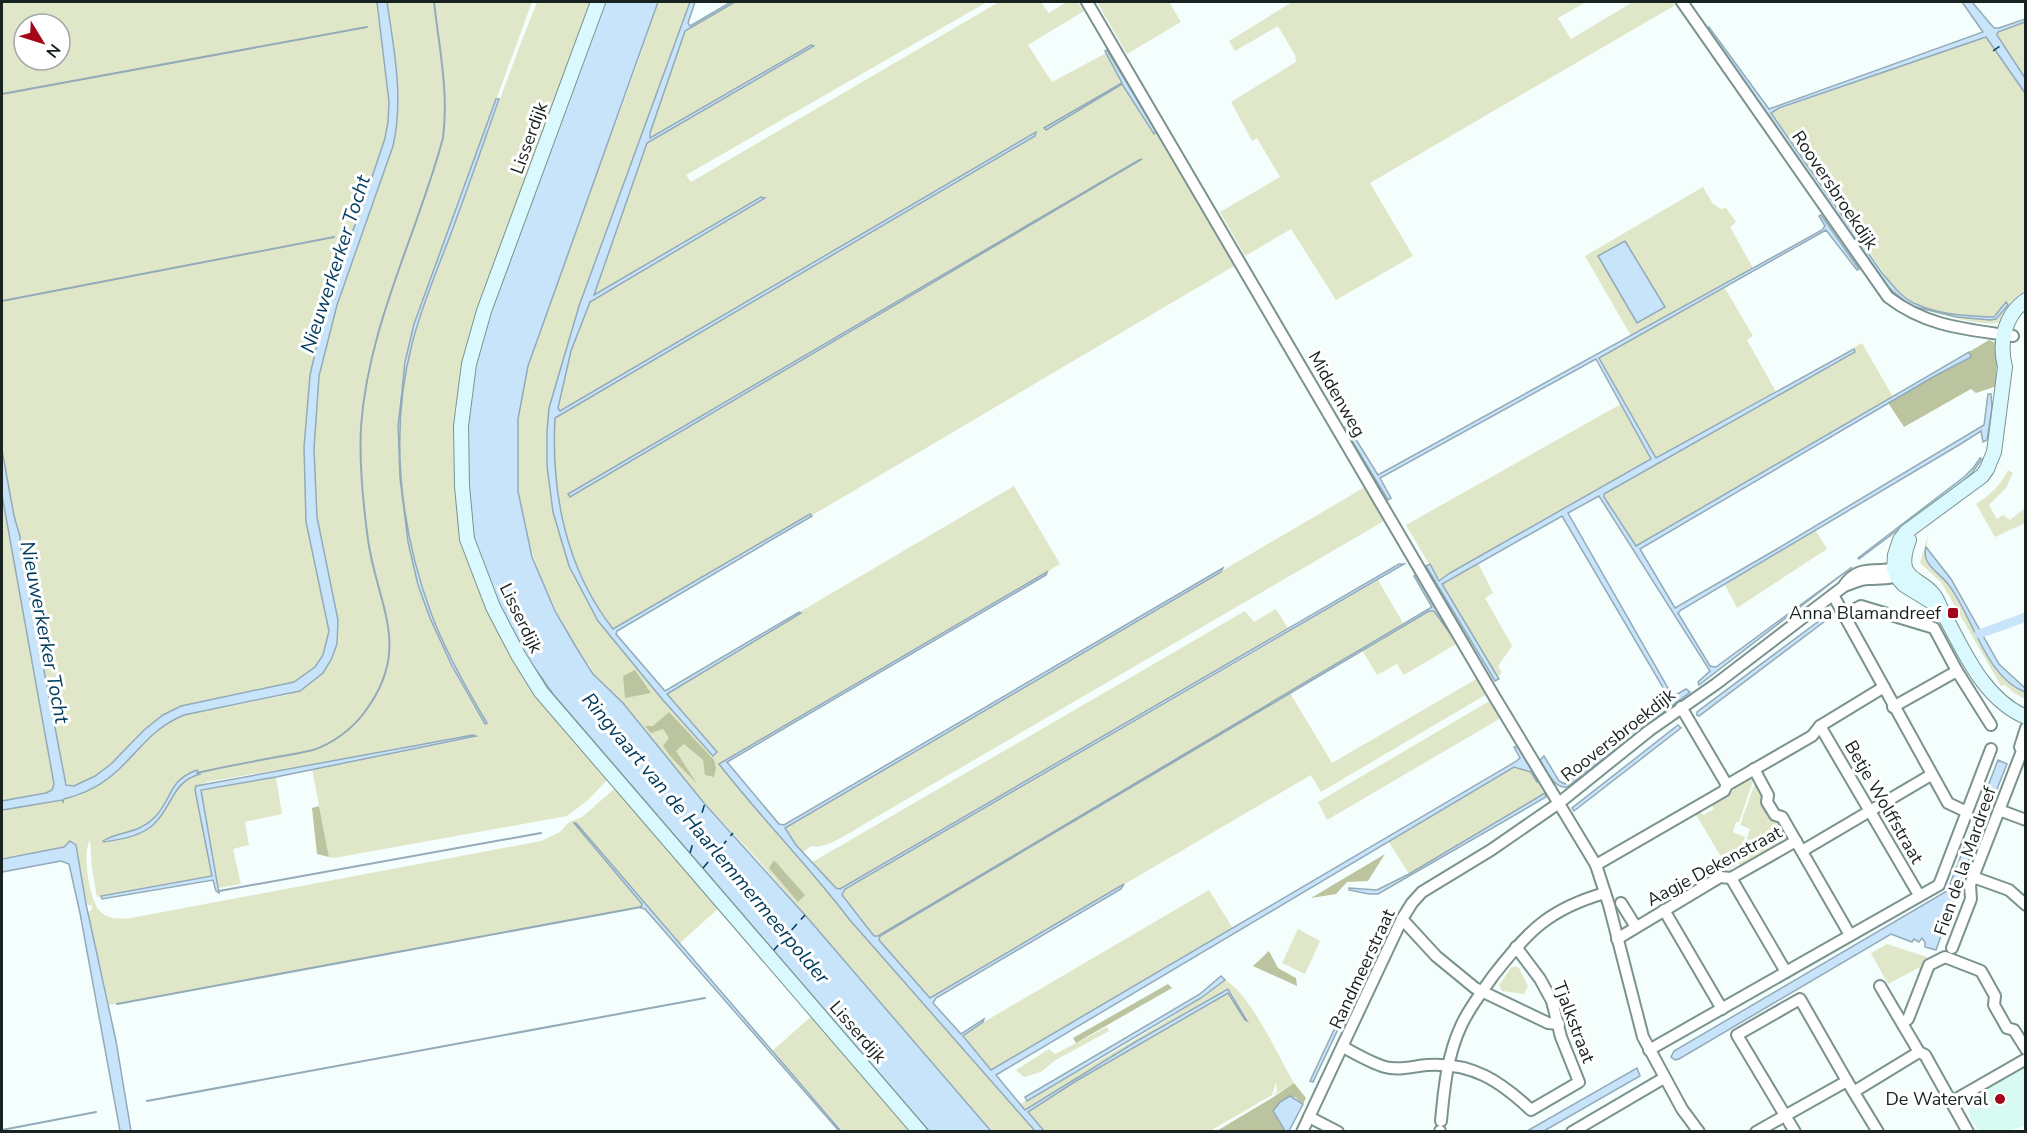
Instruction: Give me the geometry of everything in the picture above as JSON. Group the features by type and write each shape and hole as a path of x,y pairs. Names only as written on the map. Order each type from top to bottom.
{"street":[{"name":"Lisserdijk","path":"597,2 484,311 469,364 461,426 462,486 467,538 493,607 518,655 541,692 920,1131"},
{"name":"Middenweg","path":"1087,2 1559,803"},
{"name":"Rooversbroekdijk","path":"1682,2 1888,297 1917,316 1949,326 2009,335"},
{"path":"2009,335 2010,316 2025,300"},
{"path":"2025,312 2009,335 2002,356 2005,367 1994,452 1987,469 1982,476 1914,527 1898,572 1910,577 1933,594 1988,690 1990,698 2000,711 2025,727"},
{"name":"Rooversbroekdijk","path":"1699,1131 1688,1118 1649,1050 1637,1021 1596,865 1559,803 1681,707 1716,684 1833,595 1852,575 1860,571 1898,572"},
{"path":"1833,595 1948,804 1967,812"},
{"path":"1844,615 1861,606 1934,628 1957,671 1991,725"},
{"path":"1893,707 1957,671"},
{"path":"1596,865 1724,791 1727,785 1812,736 1820,726 1884,687"},
{"path":"1988,690 2007,707 2025,717"},
{"path":"1681,707 1727,785"},
{"name":"Betje Wolffstraat","path":"1820,726 1918,895"},
{"name":"Fien de la Mardreef","path":"1902,1023 1908,1019 1929,964 1950,953 1971,899 1970,885 2024,749 2020,747 2025,727"},
{"path":"1649,1050 1939,885 1991,749"},
{"path":"1754,769 1768,795 1767,802 1775,814 1782,817 1850,935"},
{"name":"Aagje Dekenstraat","path":"1802,851 1931,775"},
{"name":"Randmeerstraat","path":"1302,1131 1402,919 1412,903 1428,888 1491,850 1559,803"},
{"path":"1999,810 2025,820"},
{"name":"Aagje Dekenstraat","path":"1617,939 1720,877 1731,878 1796,841"},
{"path":"1973,877 2009,890 2025,905"},
{"path":"1731,878 1786,972"},
{"path":"1440,1128 1449,1065 1460,1028 1482,992 1531,931 1568,905 1605,893"},
{"path":"1622,903 1636,927"},
{"path":"1664,910 1722,1009"},
{"path":"1402,919 1436,956 1482,992 1548,1023 1559,1024"},
{"name":"Tjalkstraat","path":"1449,1065 1478,1072 1491,1078 1509,1089 1531,1110 1579,1082 1561,1037 1552,1001 1543,983 1516,947"},
{"path":"1950,953 1981,971 1995,996 1994,1005 2007,1028 2014,1030 2025,1049"},
{"path":"1880,986 1919,1052 1925,1055 1968,1131"},
{"path":"1795,1131 1737,1035 1800,999 1878,1131"},
{"path":"1343,1047 1385,1067 1449,1065"},
{"path":"1855,1091 1919,1052"},
{"path":"1951,1102 2025,1059"},
{"path":"1572,1131 1586,1128 1664,1078"},
{"path":"1756,1131 1847,1081"},
{"path":"1309,1117 1338,1131"}],"shaded area":[{"path":"2,2 377,2 389,102 388,122 367,192 327,301 310,375 304,447 306,522 329,631 323,655 315,667 294,682 181,706 163,715 144,730 111,764 95,776 71,787 64,781 20,536 2,450"},
{"path":"387,2 532,2 414,324 398,412 400,465 404,391 415,330 537,2 595,2 475,336 487,603 608,779 588,800 567,816 334,858 329,857 312,769 475,736 207,782 197,786 212,876 97,897 90,840 87,865 92,896 99,910 106,916 118,919 131,918 541,841 560,832 569,822 582,817 613,790 618,790 720,907 680,943 642,904 641,907 109,1005 88,913 92,906 86,904 76,845 70,843 64,847 2,859 2,810 62,800 63,802 64,799 78,796 167,722 184,715 288,695 331,660 337,644 338,620 317,517 314,449 319,376 337,305 393,146 398,92","holes":["402,493 410,544 431,614 449,654 486,723 462,685 430,616 408,542"]},
{"path":"658,2 693,2 682,30 734,2 987,2 686,175 691,182 999,2 1041,2 1049,13 1066,2 1078,2 1084,11 1028,45 1052,82 1108,52 1234,266 613,633 640,666 665,691 1014,486 1060,564 1046,575 724,764 781,830 1365,487 1384,521 847,835 823,846 811,846 801,854 849,919 1035,1131 992,1131 757,859 691,788 593,674 554,606 539,572 520,502 516,466 517,429 522,392 542,320 626,95"},
{"path":"1097,2 1169,2 1181,22 1127,54"},
{"path":"1292,2 1586,2 1558,18 1571,39 1633,2 1675,2 1677,4 1370,183 1413,256 1336,300 1291,229 1245,256 1220,212 1280,177 1257,138 1252,141 1231,102 1296,62 1295,55 1278,26 1235,51 1229,41"},
{"path":"2025,22 2025,291 2009,304 1999,322 1982,323 1943,315 1911,302 1895,288 1771,112 1986,36 2017,67 1997,35 1998,32"},
{"path":"1703,187 1713,204 1721,209 1726,208 1736,222 1730,227 1753,268 1723,285 1753,336 1747,340 1776,392 1862,343 1893,397 1636,549 1602,494 1691,440 1656,459 1654,456 1599,358 1631,336 1585,256"},
{"path":"1989,340 1999,344 1997,386 1976,393 1971,389 1904,427 1887,401"},
{"path":"1621,404 1650,460 1439,581 1406,525"},
{"path":"2008,470 2013,473 2006,488 1989,505 1997,519 2003,515 2010,520 2025,508 2025,523 1995,537 1976,504 1995,489"},
{"path":"2,495 54,784 52,790 46,793 2,801"},
{"path":"1814,527 1827,549 1737,608 1723,581"},
{"path":"1929,532 1925,554 1931,568 1948,584 1997,669 2016,689 2025,692 2025,699 2005,685 2001,686 1941,582 1920,563"},
{"path":"1478,563 1493,593 1485,598 1512,646 1498,666 1502,673 1496,677 1441,583"},
{"path":"1378,580 1403,623 1218,735 1290,693 1332,763 1478,678 1487,694 1321,792 1311,775 930,998 879,940 880,936 1072,822 878,936 874,936 841,895 845,889"},
{"path":"1439,605 1458,640 1456,644 1404,675 1397,664 1377,675 1362,650 1429,611 1434,611 1453,639 1435,608"},
{"path":"1276,609 1288,628 840,889 809,864 1245,611 1254,622"},
{"path":"635,670 651,693 625,698 623,676"},
{"path":"1491,700 1501,718 1327,820 1318,802"},
{"path":"669,712 714,760 716,768 714,777 705,775 703,760 684,744 676,751 697,784 663,746 669,738 663,729 651,733 645,726 653,726"},
{"path":"1525,757 1545,793 1409,874 1387,839"},
{"path":"276,777 282,814 245,822 249,845 233,849 241,884 219,888 201,790"},
{"path":"1747,777 1754,778 1739,822 1736,822 1733,832 1745,837 1736,865 1729,870 1695,813 1700,810 1703,815 1714,809 1710,803 1733,791 1736,783"},
{"path":"1755,783 1759,785 1792,842 1744,869 1738,863 1750,829 1740,825"},
{"path":"319,806 329,857 317,854 312,808"},
{"path":"1385,854 1368,881 1347,882 1336,894 1311,898"},
{"path":"774,860 805,895 798,902 769,868"},
{"path":"1209,890 1234,930 991,1070 960,1036"},
{"path":"1298,929 1320,941 1305,974 1282,963"},
{"path":"1887,944 1927,957 1922,970 1918,968 1888,984 1871,953"},
{"path":"1269,951 1278,968 1296,978 1297,986 1253,966"},
{"path":"1515,966 1519,968 1528,986 1524,994 1502,991 1499,985"},
{"path":"1225,980 1244,998 1253,1011 1294,1083 1274,1095 1277,1091 1276,1082 1272,1095 1210,1131 1044,1131 1028,1113 1076,1081 1228,993 1247,1021 1228,989 1024,1110 1020,1104 1151,1030"},
{"path":"1168,984 1172,988 1076,1043 1073,1038"},
{"path":"813,1015 911,1129 909,1132 843,1131 772,1051"},
{"path":"1107,1027 1109,1031 1054,1061 1041,1072 1024,1077 1016,1070 1049,1049 1055,1054"},
{"name":"De Waterval","path":"2025,1066 2025,1126 2006,1131 1979,1131 1970,1118 1970,1105 1977,1093"},
{"path":"1294,1083 1306,1098 1303,1104 1295,1097 1273,1112 1284,1129 1283,1131 1215,1132 1272,1098"}],"water":[{"path":"377,2 387,2 390,20 398,92 396,128 393,146 337,305 319,376 314,449 317,517 338,620 337,644 331,660 323,673 300,691 184,715 173,720 155,733 105,781 86,792 64,799 63,802 62,800 2,810 2,801 46,793 52,790 54,784 2,495 2,450 66,785 74,786 95,776 163,715 181,706 294,682 315,667 323,655 329,631 306,522 304,447 310,375 327,301 367,192 388,122 389,102"},
{"name":"Ringvaart van de Haarlemmermeerpolder","path":"605,2 658,2 528,366 518,419 518,491 532,557 555,611 593,674 623,703 704,803 805,915 991,1131 929,1131 553,694 515,640 483,570 472,530 466,477 467,402 481,339"},
{"path":"690,2 695,2 688,23 690,26 731,2 735,2 685,31 650,138 811,45 814,46 647,143 594,295 761,197 765,198 590,302 571,351 558,408 560,411 1036,132 1035,136 555,418 556,474 565,529 584,581 597,606 613,629 810,514 812,516 617,631 616,634 665,691 799,612 801,613 667,694 717,752 713,756 662,699 598,621 569,566 553,512 547,466 549,408 579,306"},
{"path":"1962,2 1972,2 1994,28 2025,19 2025,22 1998,32 1997,35 2025,78 2025,93 1986,37 1779,108 1771,113 1882,273 1901,295 1911,302 1934,311 1974,316 1994,317 2006,302 2008,305 1996,319 1990,320 1957,317 1911,306 1889,288 1708,30 1709,27 1769,109 1983,32"},
{"path":"1107,50 1156,131 1154,134 1122,84 1046,130 1044,128 1122,83 1105,51"},
{"path":"496,99 499,99 416,329 405,377 400,446 405,514 420,581 443,641 487,723 485,724 452,666 418,585 408,542 400,478 398,426 405,362 414,324"},
{"path":"1142,159 570,497 568,494 1139,160"},
{"path":"1821,215 1859,269 1857,270 1826,230 1599,358 1656,458 1854,349 1855,352 1604,494 1636,546 1969,352 1971,357 1640,549 1675,608 1984,425 1988,394 1991,394 1992,408 1987,440 1983,442 1981,431 1681,610 1678,613 1710,666 1716,667 1852,567 1699,685 1698,682 1710,671 1599,496 1568,513 1668,688 1674,696 1686,689 1690,692 1567,787 1562,787 1554,782 1540,760 1544,756 1559,781 1565,784 1671,701 1562,516 1442,584 1499,679 1495,681 1426,566 1430,564 1439,581 1651,459 1596,359 1380,478 1391,498 1388,500 1344,428 1347,425 1378,475 1822,230 1825,226 1819,216"},
{"path":"1625,241 1665,307 1637,323 1598,256"},
{"path":"1980,458 1982,459 1972,473 1963,481 1858,558 1964,477"},
{"path":"1926,547 1951,579 1999,664 2025,688 2025,692 2011,684 1990,660 1957,597 1928,563"},
{"path":"1399,564 1404,564 845,889 842,895 874,936 878,936 1432,607 1414,576 1416,575 1454,639 1434,611 1429,611 880,936 879,940 930,998 1124,884 1121,889 936,998 933,1003 961,1034 984,1019 963,1036 991,1070 1515,762 1520,758 1514,747 1518,746 1539,780 1537,782 1531,772 1514,767 996,1075 1025,1110 1137,1041 1228,989 1247,1021 1228,993 1076,1081 1028,1112 1044,1131 1035,1131 849,919 719,764 1047,572 1046,575 727,762 779,824 784,825 1223,568 1221,572 785,828 796,845 836,888 840,889"},
{"path":"1831,612 1833,615 1699,716 1697,715 1697,712"},
{"path":"1678,725 1681,728 1574,811 1572,808"},
{"path":"476,736 201,790 219,893 216,891 213,880 102,899 101,896 212,876 196,786"},
{"path":"1998,760 2007,764 1958,887 1950,884"},
{"path":"197,770 200,774 183,783 153,825 130,837 103,841 148,823 160,811 180,779"},
{"path":"1545,793 1546,797 1378,894 1349,890 1349,888 1377,890 1409,874"},
{"path":"574,823 841,1131 645,909 641,908 642,904"},
{"path":"70,841 76,845 86,904 116,1041 131,1131 120,1131 69,864 61,861 2,872 2,859 64,847"},
{"path":"1948,888 1957,891 1936,950 1925,947 1922,938 1919,942 1914,939 1912,942 1891,934 1679,1059 1675,1060 1671,1057 1674,1051 1947,891"},
{"path":"1382,927 1385,930 1313,1082 1310,1081"},
{"path":"1221,976 1225,980 1201,998 1027,1101 1025,1097 1200,994"},
{"path":"1637,1068 1640,1076 1544,1131 1527,1131"},
{"path":"1290,1096 1303,1104 1289,1131 1283,1131 1273,1111 1280,1102"}],"waterway":[{"path":"197,773 308,751 327,744 348,730 364,713 379,690 387,668 388,628 368,540 362,484 361,427 365,389 383,316 443,138 444,87 434,2"},
{"path":"2,94 367,27"},
{"name":"Nieuwerkerker Tocht","path":"2,301 334,237"},
{"path":"1979,634 2026,617"},
{"path":"219,891 541,833"},
{"path":"117,1004 641,907"},
{"path":"147,1101 705,998"},
{"path":"2,1130 96,1112"}],"ferry route":[{"path":"1993,51 2004,43"},
{"path":"690,853 705,803"},
{"path":"703,868 733,833"},
{"path":"773,951 805,915"}],"place":[{"name":"Anna Blamandreef","path":"1953,613"},
{"name":"De Waterval","path":"2000,1099"}]}
